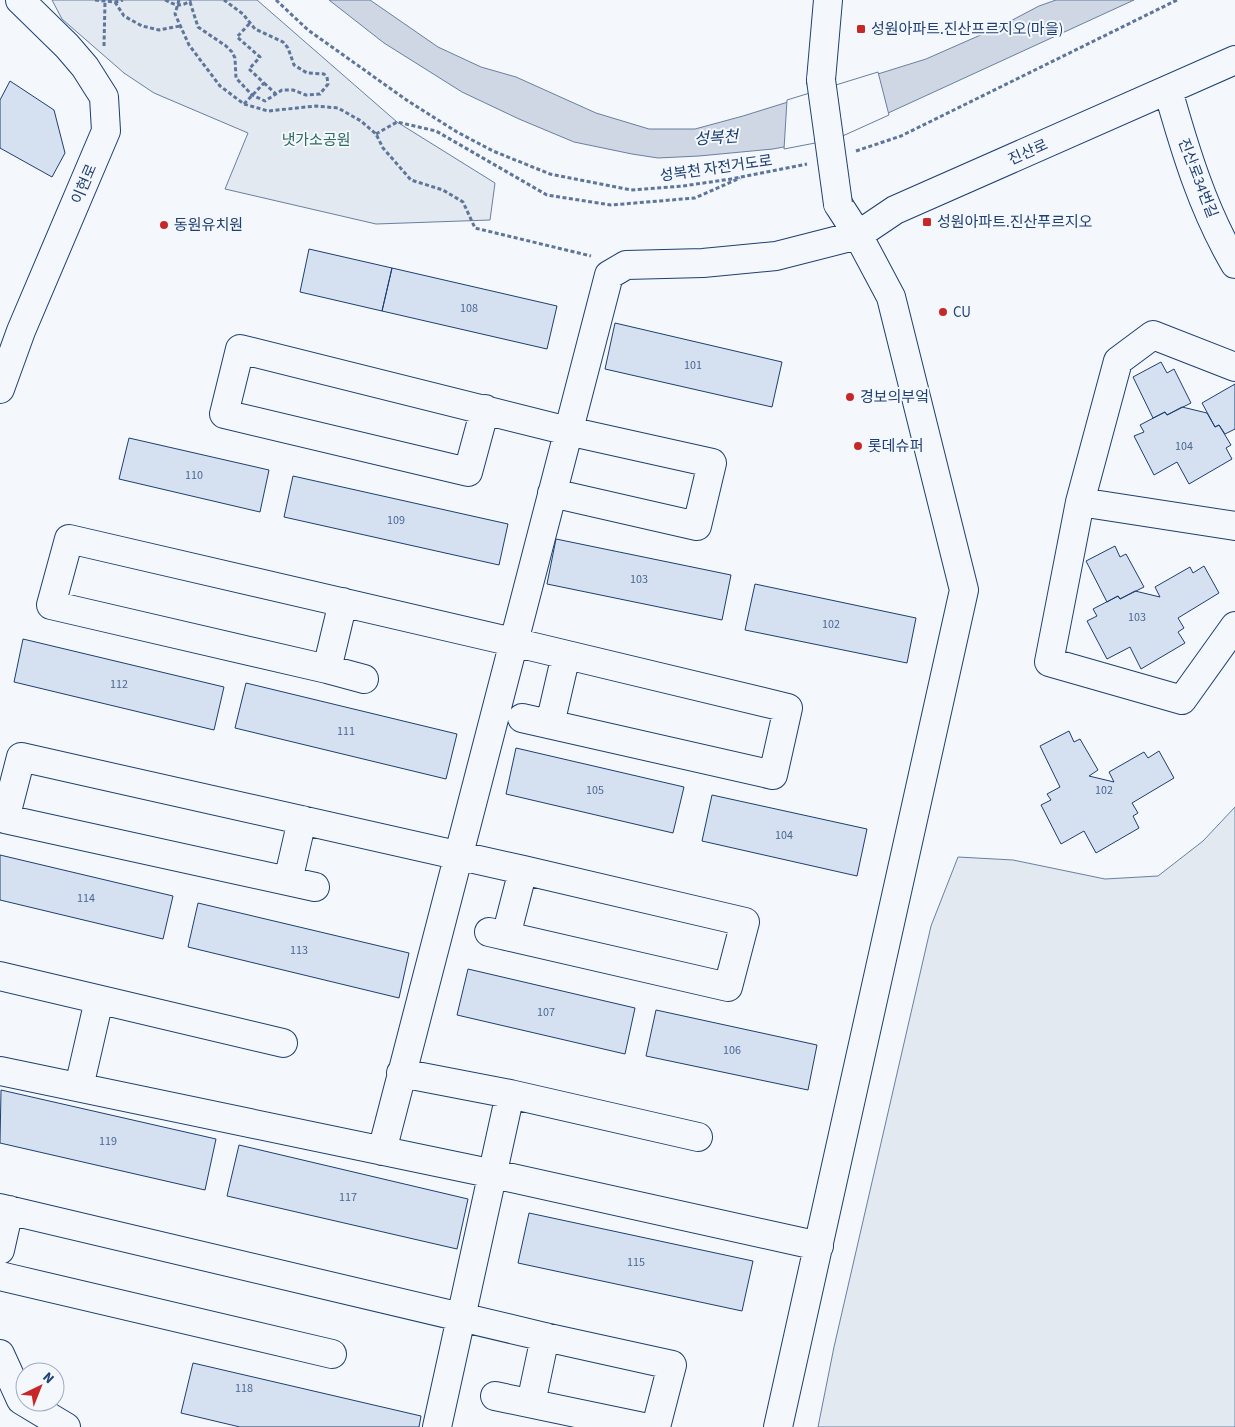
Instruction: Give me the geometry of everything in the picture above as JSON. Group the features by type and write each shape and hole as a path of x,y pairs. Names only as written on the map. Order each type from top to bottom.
{"street":[{"path":"778,1427 964,590 892,297 858,235 838,204 821,80 828,0"},
{"name":"이현로","path":"0,389 21,331 106,131 104,97 85,67 32,5"},
{"name":"진산로","path":"626,264 703,263 776,256 858,235 895,210 1235,60"},
{"name":"진산로34번길","path":"1168,90 1191,166 1208,208 1235,264"},
{"path":"382,1151 609,274 626,264"},
{"path":"1235,367 1153,335 1118,361 1080,502 1049,662 1182,700 1235,626"},
{"path":"485,409 468,472 224,414 240,349 485,409 568,431 712,463 697,526 552,493"},
{"path":"1080,502 1235,526"},
{"path":"364,679 51,604 69,539 788,708 773,775 522,718"},
{"path":"328,669 343,602"},
{"path":"550,724 566,655"},
{"path":"316,887 5,819 21,758 523,870 745,922 728,987 497,934 523,870"},
{"path":"288,881 302,820"},
{"path":"0,976 283,1043"},
{"path":"79,1087 99,1000"},
{"path":"0,1071 494,1174 819,1246"},
{"path":"401,1072 510,1094 698,1137"},
{"path":"437,1427 494,1174 510,1094"},
{"path":"0,1250 5,1209 545,1337 672,1365 656,1427"},
{"path":"0,1276 332,1354"},
{"path":"531,1403 545,1337"},
{"path":"0,1354 22,1400 66,1427"},
{"path":"0,1368 29,1427"},
{"path":"495,1396 643,1427"}],"path":[{"path":"95,0 115,2 123,0"},
{"path":"164,0 176,6 184,5 191,1 198,27 232,52 235,58 236,78 252,95 266,101 282,90 293,90 306,96 320,94 328,84 327,77 324,74 307,73 294,65 284,42 255,29 243,14 224,0"},
{"path":"179,0 175,14 189,45 220,86 244,104 268,111 316,106 338,108 361,121 376,134 383,148 411,180 443,190 463,202 475,228 626,264"},
{"name":"성복천 자전거도로","path":"276,0 308,30 408,101 457,132 493,151 550,174 631,190 683,186 814,162"},
{"path":"851,152 901,136 1177,0"},
{"path":"115,2 124,16 142,26 159,30 180,26"},
{"path":"250,23 237,37 260,57 249,70 276,94"},
{"path":"244,104 264,83"},
{"path":"376,134 398,122 436,131 547,196 611,205 695,198 745,176"}],"green space":[{"name":"냇가소공원","path":"52,0 257,0 397,122 495,183 490,220 376,224 225,189 248,133 154,93 124,73 62,19"},
{"path":"1235,807 1235,1427 818,1427 834,1347 931,926 958,857 1013,860 1105,879 1158,876 1203,841"}],"water":[{"name":"성복천","path":"329,0 370,0 438,47 481,67 516,77 596,113 649,129 695,129 926,59 1001,26 1039,6 1056,0 1134,0 836,137 773,149 658,158 574,142 462,92 384,43"}],"pier":[{"path":"878,72 889,115 836,139 784,149 787,100"}],"building":[{"path":"10,81 54,110 65,153 52,177 0,148 0,100"},
{"path":"309,249 392,268 382,311 300,292"},
{"path":"392,268 557,306 547,349 382,311"},
{"path":"615,323 782,362 772,407 605,369"},
{"path":"1161,362 1167,373 1174,369 1191,403 1167,415 1165,412 1153,418 1133,377"},
{"path":"1235,384 1235,429 1225,434 1219,425 1215,427 1202,403"},
{"path":"1182,407 1207,413 1215,427 1219,425 1231,445 1226,448 1232,459 1189,484 1177,462 1154,475 1134,436 1144,432 1140,425 1165,412 1167,415"},
{"path":"129,438 269,470 260,512 119,479"},
{"path":"293,476 508,524 499,565 284,517"},
{"path":"556,539 731,575 722,620 547,584"},
{"path":"1115,546 1120,557 1126,554 1144,587 1120,599 1118,596 1107,602 1086,561"},
{"path":"1204,566 1219,593 1178,618 1184,628 1178,632 1185,643 1141,669 1130,647 1107,659 1087,621 1097,616 1093,609 1118,596 1120,599 1135,591 1160,597 1155,587 1190,567 1193,573"},
{"path":"755,584 916,618 907,663 745,630"},
{"path":"23,639 224,687 214,730 14,682"},
{"path":"246,683 457,734 446,779 235,728"},
{"path":"1069,731 1074,742 1080,739 1098,770 1089,776 1114,782 1109,772 1144,752 1148,758 1159,751 1174,778 1132,803 1138,813 1133,816 1139,828 1096,853 1084,831 1061,844 1041,805 1051,800 1047,794 1060,787 1040,746"},
{"path":"516,748 684,787 673,833 506,794"},
{"path":"712,795 867,829 857,876 702,841"},
{"path":"0,855 173,896 163,939 0,900"},
{"path":"198,903 409,953 399,998 188,947"},
{"path":"468,969 635,1008 625,1054 457,1015"},
{"path":"656,1010 817,1045 808,1090 646,1056"},
{"path":"1,1090 216,1139 205,1190 0,1143"},
{"path":"239,1145 468,1199 457,1249 227,1196"},
{"path":"529,1213 753,1261 742,1311 518,1263"},
{"path":"193,1363 421,1416 419,1427 240,1427 181,1413"}],"place":[{"name":"성원아파트.진산프르지오(마을)","path":"861,29"},
{"name":"성원아파트.진산푸르지오","path":"927,222"},
{"name":"동원유치원","path":"164,225"},
{"name":"CU","path":"943,312"},
{"name":"경보의부엌","path":"850,397"},
{"name":"롯데슈퍼","path":"858,446"}]}
